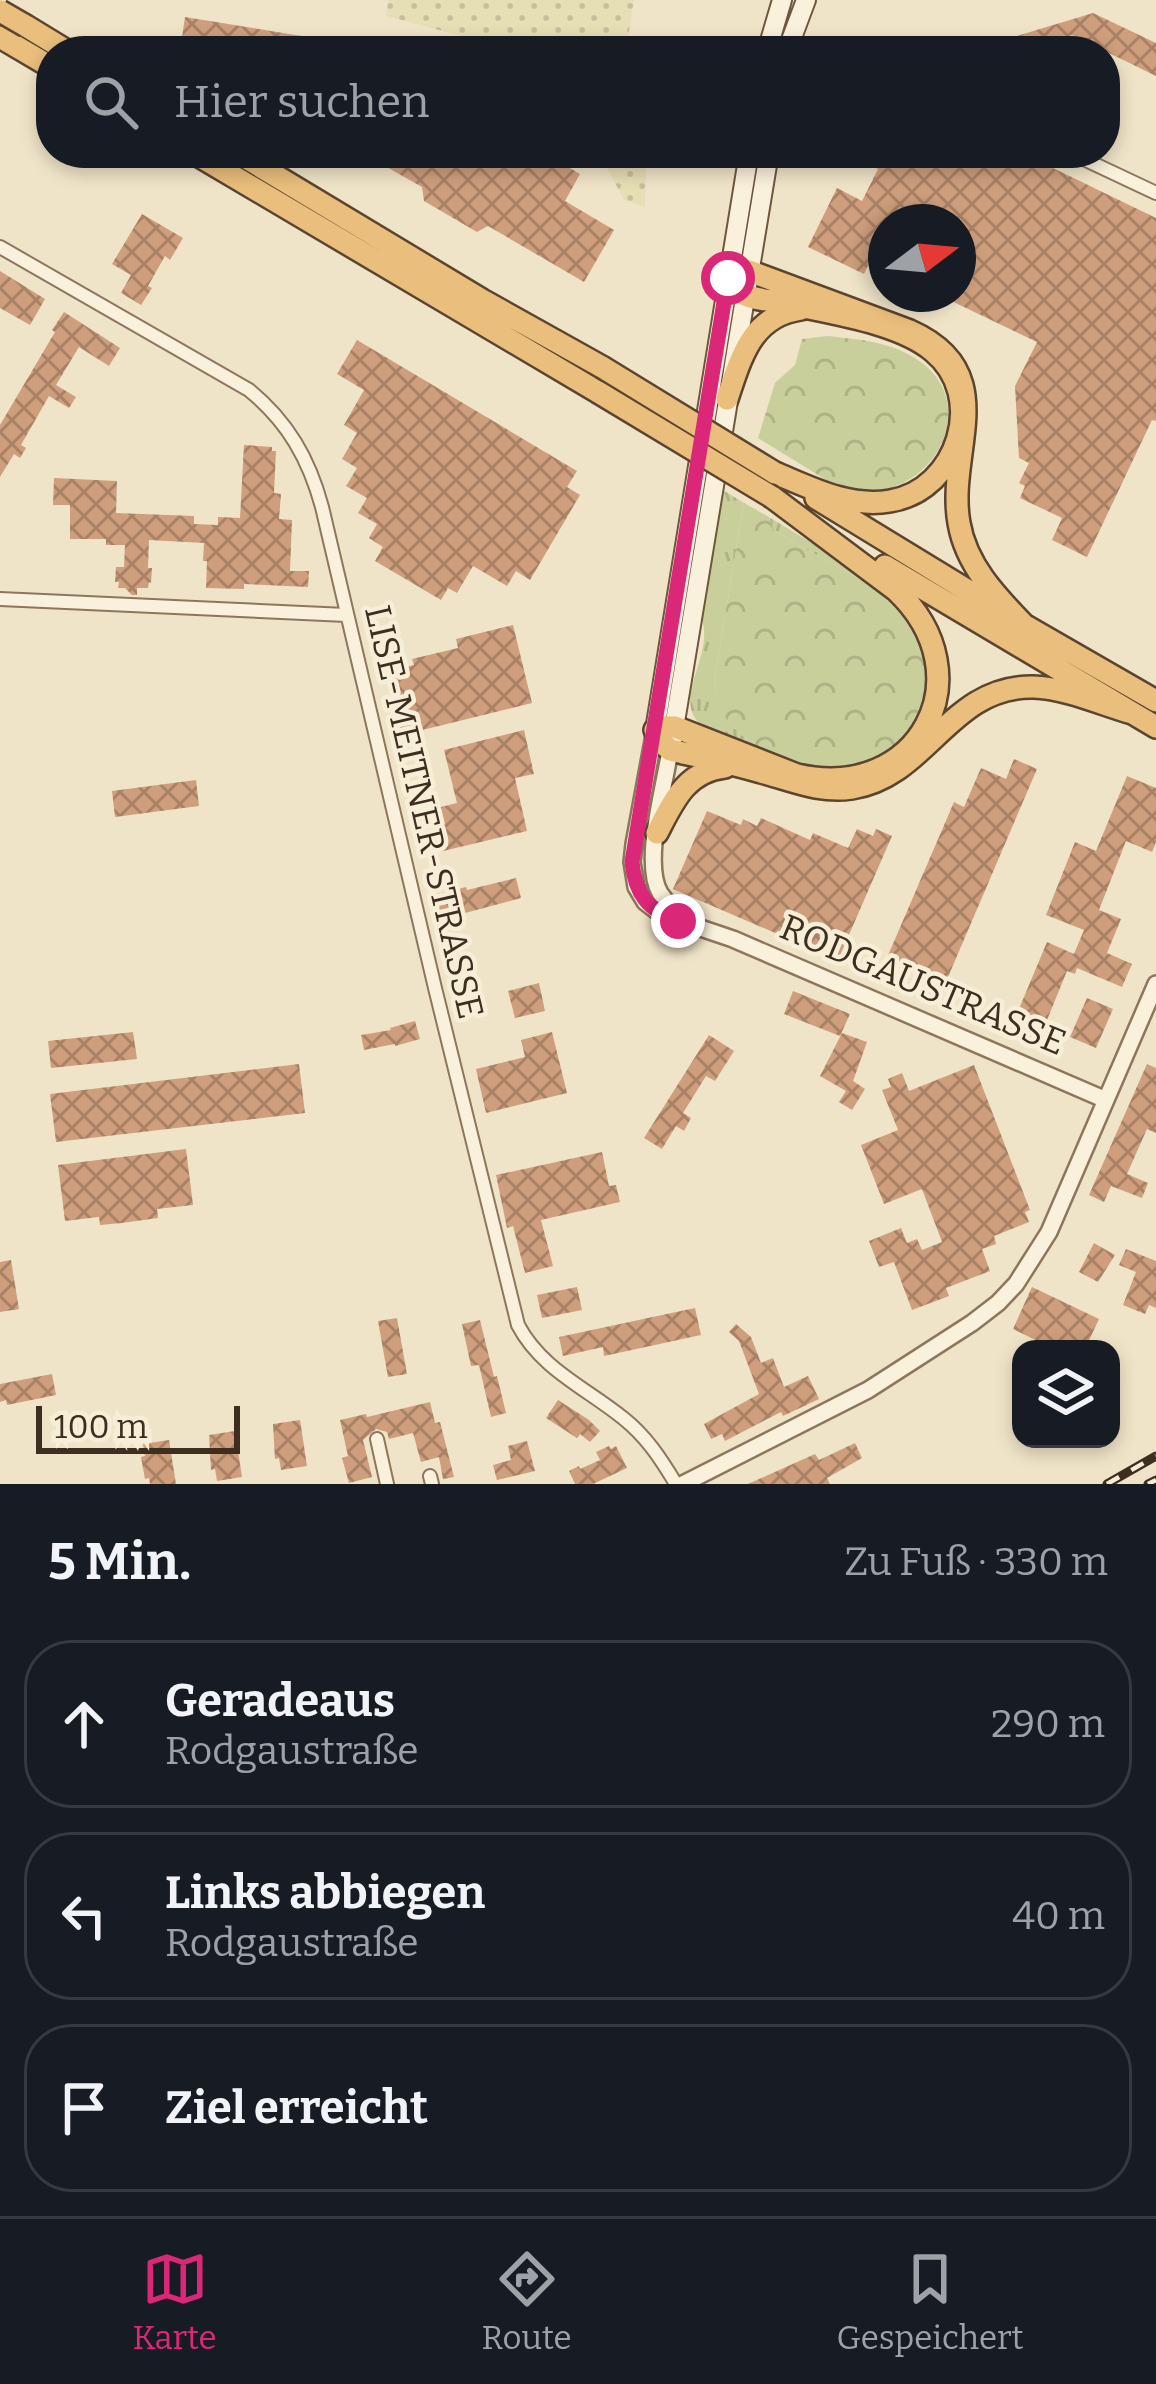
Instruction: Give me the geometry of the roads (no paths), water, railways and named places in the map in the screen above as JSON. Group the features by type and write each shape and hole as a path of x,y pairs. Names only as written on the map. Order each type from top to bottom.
{"highway":[{"path":"0,10 43,36"},
{"path":"0,36 36,59"},
{"path":"219,168 1156,728"},
{"path":"263,168 1156,701"},
{"path":"741,281 808,308 855,317 929,347 947,365 957,387 958,436 945,468 915,494 872,503 832,496 775,473"},
{"path":"741,281 910,331 945,355 967,403 957,492 962,537 975,568 1024,626"},
{"path":"728,399 754,333 773,317 808,308"},
{"path":"772,497 896,590 923,620 938,675 938,695 929,721 910,747 887,764 833,780 797,775 665,729 659,740 670,750 820,788 846,789 892,774 964,709 986,697 1021,688 1055,690 1132,713"},
{"path":"657,833 691,778 709,770 744,768"}],"main road":[{"path":"771,36 782,0"},
{"path":"793,36 806,0"},
{"name":"RODGAUSTRASSE","path":"665,729 728,399 748,168"},
{"name":"RODGAUSTRASSE","path":"665,729 741,281 766,168"}],"street":[{"path":"0,36 10,0"},
{"path":"1103,168 1156,193"},
{"name":"LISE-MEITNER-STRASSE","path":"0,247 249,391 295,440 314,479 518,1325 543,1361 644,1437 679,1484"},
{"path":"0,599 346,615"},
{"name":"RODGAUSTRASSE","path":"665,729 634,844 634,879 640,896 662,915 713,932 1106,1100"},
{"name":"RODGAUSTRASSE","path":"670,750 654,873 661,895 713,932"},
{"path":"679,1484 868,1390 1009,1292 1048,1232 1156,985"},
{"path":"376,1439 387,1484"}],"railway":[{"path":"1107,1484 1156,1456"},
{"path":"1148,1484 1156,1480"}]}
